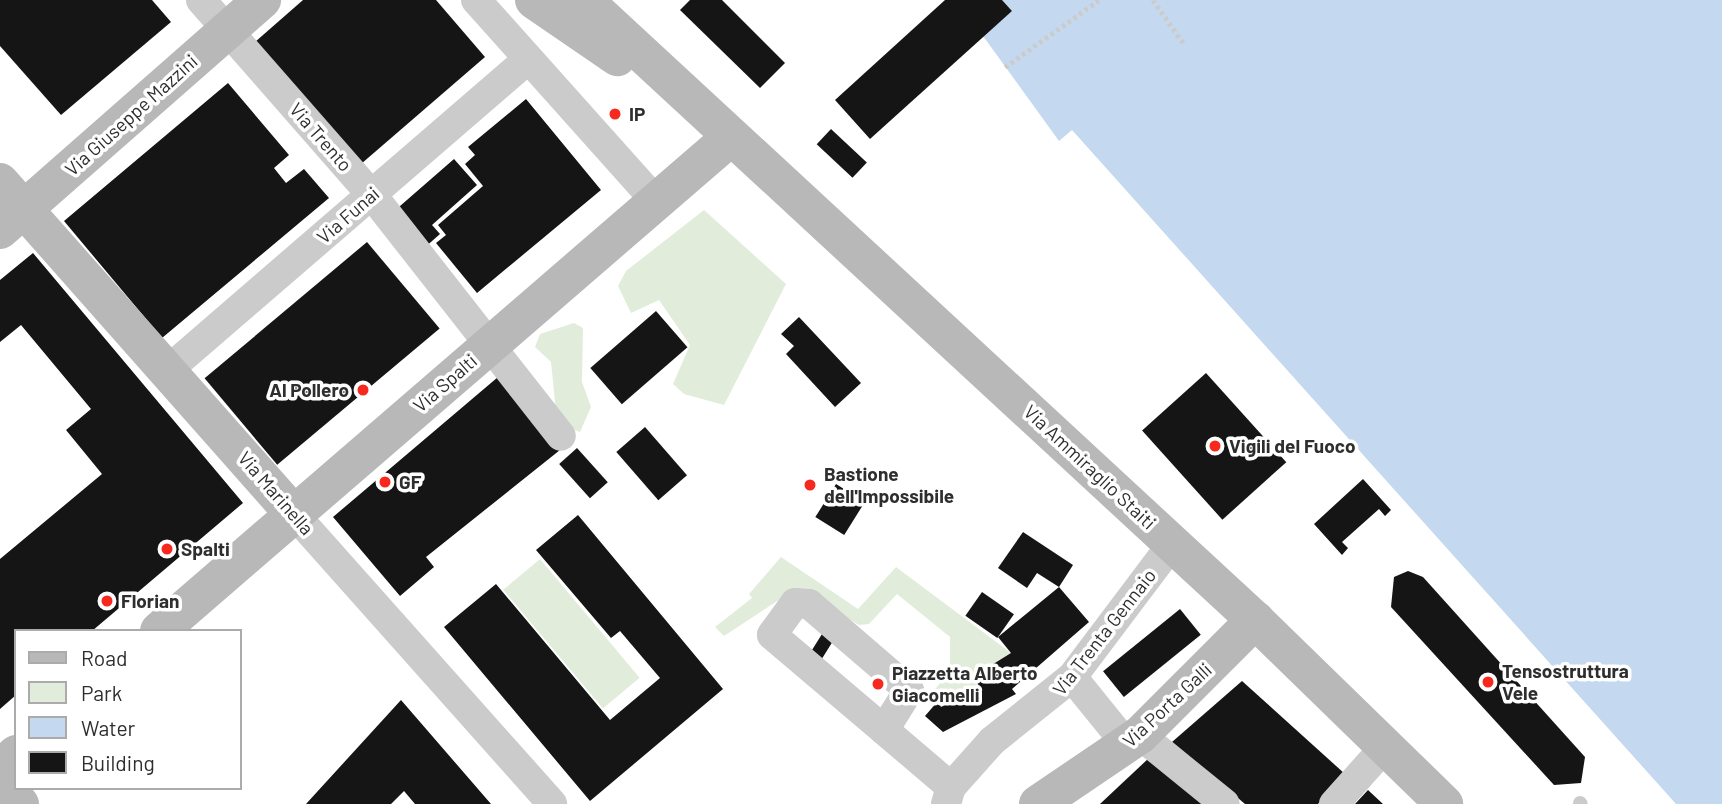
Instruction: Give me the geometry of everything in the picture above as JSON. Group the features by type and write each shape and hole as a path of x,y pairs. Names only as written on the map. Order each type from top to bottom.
{"main road":[{"name":"Via Giuseppe Mazzini","path":"8,207 262,0"},
{"path":"534,0 731,137"},
{"path":"584,0 731,137"},
{"name":"Via Spalti","path":"161,629 731,137"},
{"name":"Via Ammiraglio Staiti","path":"731,137 1173,543 1444,804"},
{"name":"Via Marinella","path":"8,207 168,370 294,514"},
{"name":"Via Porta Galli","path":"1038,804 1133,740 1255,620"},
{"path":"0,769 14,756"},
{"path":"0,782 20,804"}],"street":[{"name":"Via Trento","path":"201,0 372,195 492,342 561,436"},
{"path":"476,0 656,201"},
{"name":"Via Funai","path":"168,370 528,59"},
{"name":"Via Marinella","path":"294,514 552,804"},
{"name":"Via Trenta Gennaio","path":"948,796 992,741 1072,677 1173,543"},
{"path":"884,730 909,690 808,604 795,603 772,635 884,730 948,796"},
{"path":"1072,677 1133,740 1225,804"},
{"path":"1334,804 1384,748"}],"path":[{"path":"1005,67 1099,0"},
{"path":"1153,0 1185,45"}],"green space":[{"path":"704,210 786,284 724,405 684,394 673,384 690,345 659,300 631,313 618,286 626,271"},
{"path":"574,323 583,328 582,382 591,407 580,432 557,423 551,362 535,347 540,334"},
{"path":"781,557 858,609 896,567 1011,653 980,688 941,707 931,694 950,671 950,637 897,594 869,624 859,625 803,592 788,594 724,636 715,627 752,598 749,594"},
{"path":"540,559 640,678 603,709 503,590"}],"water":[{"path":"1002,0 1722,0 1722,804 1676,804 1072,130 1059,141 983,36 1012,11"}],"building":[{"path":"0,0 152,0 171,22 61,115 0,46"},
{"path":"303,0 436,0 485,57 361,164 255,42"},
{"path":"690,0 722,0 785,63 760,88 680,10"},
{"path":"945,0 1002,0 1012,11 870,139 835,100"},
{"path":"228,83 289,155 274,168 286,183 304,169 329,198 162,338 64,221"},
{"path":"526,99 601,190 477,293 436,243 446,235 438,225 483,186 465,164 475,155 468,147"},
{"path":"831,129 867,162 853,178 817,144"},
{"path":"454,159 477,185 432,225 440,234 423,249 392,213"},
{"path":"367,242 440,329 277,465 205,378"},
{"path":"33,253 243,503 94,629 14,629 14,697 0,709 0,559 102,474 66,430 91,409 21,325 0,342 0,280"},
{"path":"656,311 687,347 622,404 590,368"},
{"path":"799,317 861,383 835,407 786,354 794,346 781,334"},
{"name":"Vigili del Fuoco","path":"1206,373 1286,462 1222,520 1142,431"},
{"path":"498,377 560,450 426,557 434,567 400,596 333,517"},
{"path":"645,427 687,475 658,500 616,452"},
{"path":"577,448 608,482 590,498 559,464"},
{"path":"1363,479 1391,510 1385,516 1379,509 1342,542 1348,548 1342,555 1314,524"},
{"path":"836,484 865,502 844,535 815,517"},
{"path":"578,515 723,689 590,801 444,627 496,584 610,720 660,678 620,631 611,638 536,550"},
{"path":"1023,532 1073,565 1059,587 1037,573 1027,588 998,568"},
{"name":"Tensostruttura Vele","path":"1408,571 1423,577 1585,757 1581,783 1554,785 1391,607 1394,577"},
{"path":"1059,587 1089,622 1012,689 1016,694 943,732 925,716 938,701 941,707 980,688 974,676 1011,653 998,637"},
{"path":"982,592 1014,614 997,638 965,616"},
{"path":"1180,609 1201,635 1124,697 1103,671"},
{"path":"822,634 833,641 819,663 808,656"},
{"path":"1242,681 1345,774 1318,804 1245,804 1172,742"},
{"path":"401,700 491,804 415,804 404,791 391,804 306,804"},
{"path":"1150,757 1207,804 1100,804"},
{"path":"1368,790 1383,804 1355,804"}],"place":[{"name":"IP","path":"615,114"},
{"name":"Al Pollero","path":"363,390"},
{"name":"Vigili del Fuoco","path":"1215,446"},
{"name":"GF","path":"385,482"},
{"name":"Bastione dell'Impossibile","path":"810,485"},
{"name":"Spalti","path":"167,549"},
{"name":"Florian","path":"107,601"},
{"name":"Tensostruttura Vele","path":"1488,682"},
{"name":"Piazzetta Alberto Giacomelli","path":"878,684"}]}
